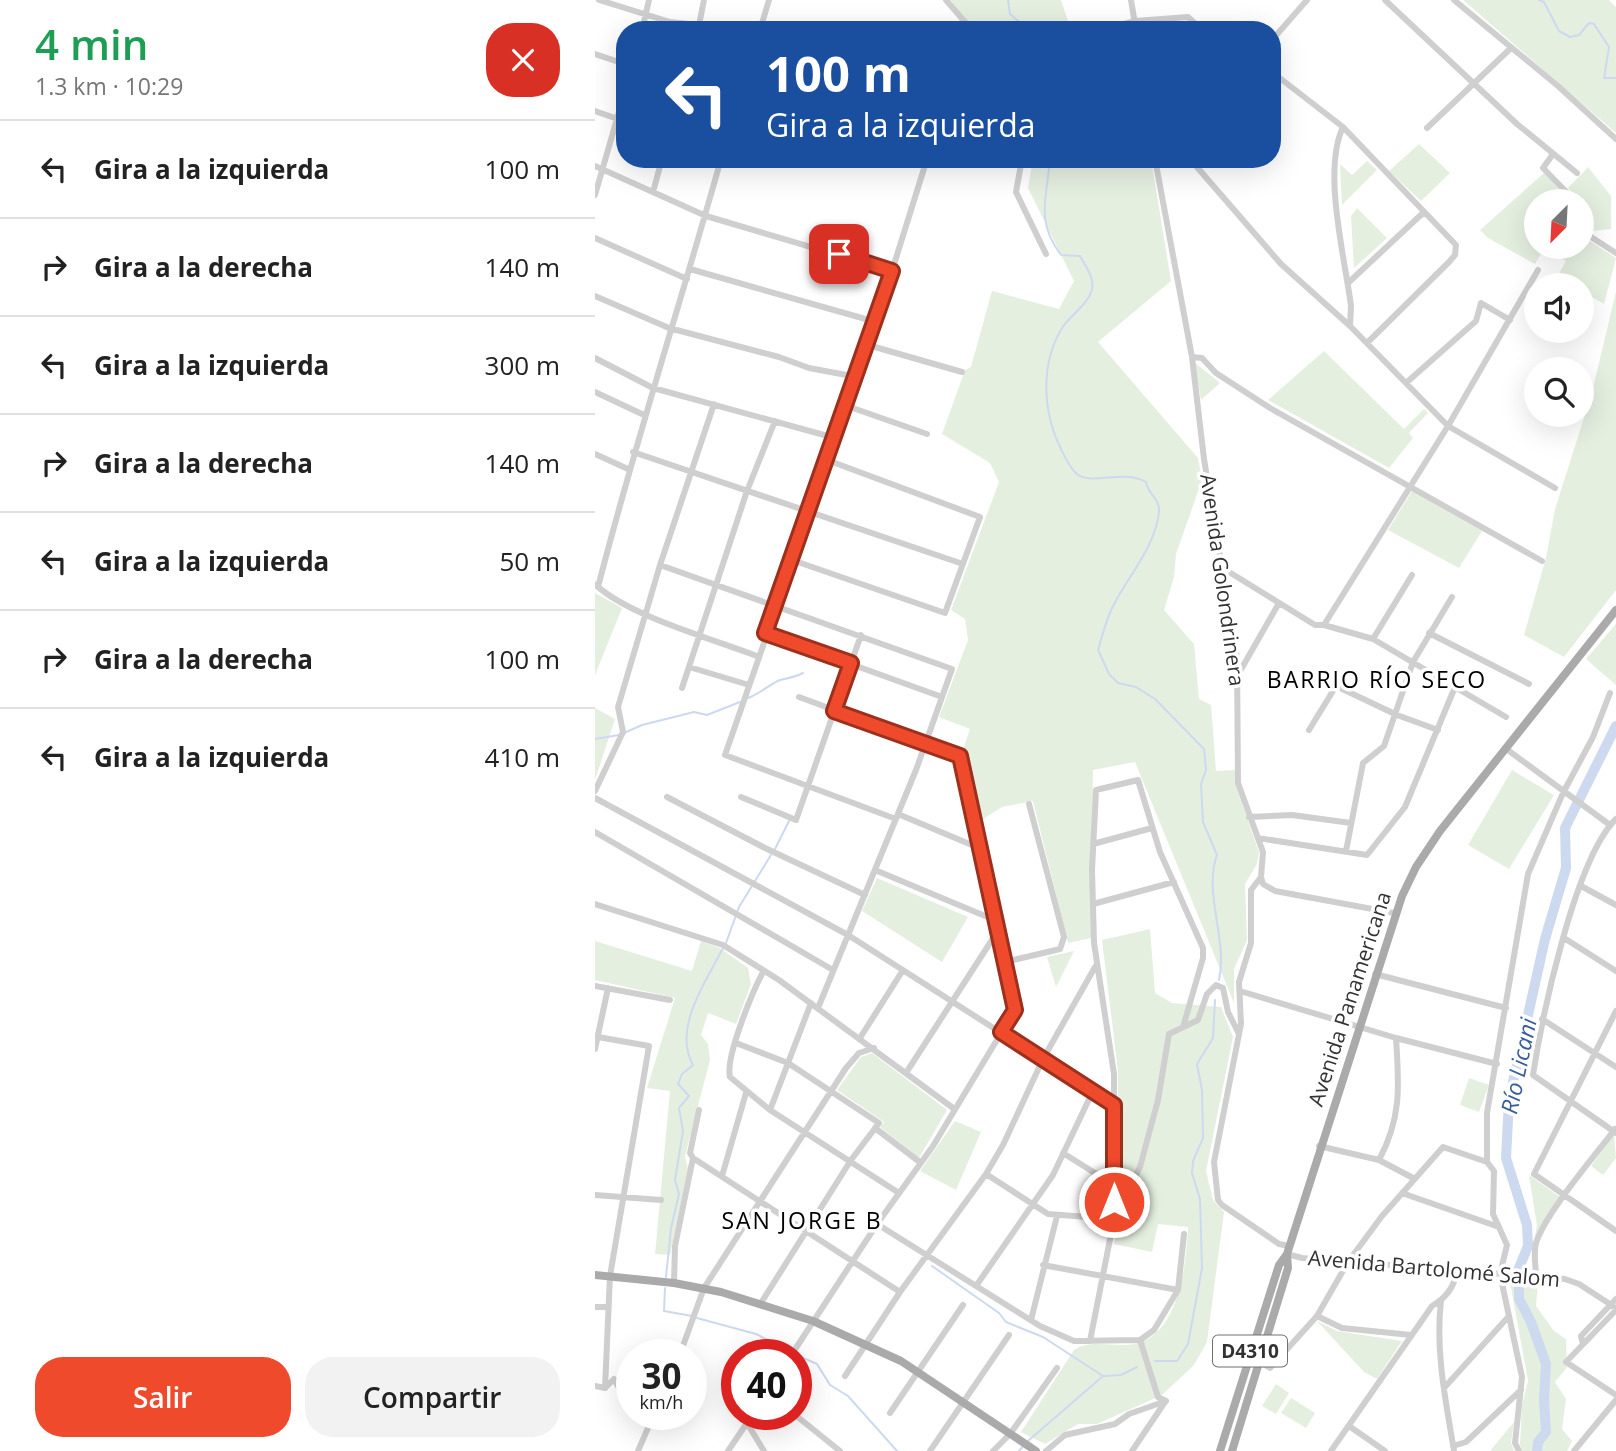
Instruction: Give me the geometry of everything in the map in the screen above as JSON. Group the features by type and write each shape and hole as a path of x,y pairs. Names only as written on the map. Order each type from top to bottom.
{"main road":[{"name":"Avenida Panamericana","path":"1220,1451 1279,1265 1288,1250 1394,913 1431,843 1616,610"},
{"name":"Avenida Panamericana","path":"1232,1451 1288,1268 1288,1250"},
{"path":"595,1275 704,1288 761,1303 813,1321 916,1370 1033,1449"}],"street":[{"path":"599,0 667,21"},
{"path":"644,21 649,0"},
{"path":"699,21 704,0"},
{"path":"763,21 769,0"},
{"path":"946,0 963,21"},
{"path":"1131,0 1135,21 1188,16 1193,21"},
{"path":"1281,30 1307,0"},
{"path":"1385,0 1474,84 1577,173"},
{"path":"1454,0 1616,139"},
{"path":"1427,128 1511,48"},
{"path":"595,54 616,61"},
{"path":"1281,79 1343,127 1457,248 1455,255 1367,343"},
{"path":"595,111 616,118"},
{"path":"595,195 616,126"},
{"path":"1343,127 1339,136 1335,177 1348,283 1350,326"},
{"path":"1553,153 1543,169 1563,189"},
{"path":"595,166 705,216 892,271"},
{"path":"653,192 660,168"},
{"path":"718,168 687,279 669,328 596,586 608,595 647,614 757,656"},
{"path":"924,168 876,322 807,512 725,755 979,848"},
{"path":"1020,168 1016,192 1045,254"},
{"name":"Avenida Golondrinera","path":"1157,168 1192,356 1238,675 1237,770 1240,793 1263,852 1261,877 1251,890 1251,943 1240,975 1239,1034 1216,1148 1214,1175 1218,1200 1288,1250"},
{"path":"1198,168 1281,264 1350,326 1448,426 1555,488"},
{"path":"1348,283 1424,212"},
{"path":"595,238 687,279"},
{"path":"1594,239 1616,253"},
{"path":"690,269 876,322"},
{"path":"1324,625 1448,426 1538,270"},
{"path":"595,296 669,328 779,357 809,368 857,377"},
{"path":"1406,383 1476,321 1481,303 1510,320"},
{"path":"868,345 962,372"},
{"path":"1192,356 1202,358 1216,373 1270,408 1542,561"},
{"path":"595,358 653,388 835,438"},
{"path":"595,402 597,393 644,415"},
{"path":"595,791 623,732 618,707 660,565 714,404"},
{"path":"847,406 927,435"},
{"path":"682,688 747,491 775,421"},
{"path":"633,452 963,565"},
{"path":"595,454 628,469"},
{"path":"792,560 945,613 980,517 827,460"},
{"path":"660,565 952,669 897,817 818,1008"},
{"path":"1221,567 1315,625 1324,625 1373,639 1506,717"},
{"path":"1373,639 1412,575"},
{"path":"1346,852 1363,763 1384,746 1397,715 1412,662 1452,597"},
{"path":"1238,675 1279,603"},
{"path":"765,633 942,697"},
{"path":"1429,633 1529,684"},
{"path":"741,797 796,820 861,635"},
{"path":"689,667 749,685"},
{"path":"1309,730 1336,686 1397,715 1438,730"},
{"path":"1258,838 1367,855 1405,807 1455,687"},
{"path":"1486,1162 1487,1113 1528,874 1563,793 1593,737 1610,693"},
{"path":"799,697 960,756 1015,1010 921,1163 877,1224 802,1339"},
{"path":"1505,748 1610,825"},
{"path":"1090,1341 1114,1219 1114,1074 1095,966 1093,844 1096,790 1138,780 1152,828 1203,948 1203,958 1183,1027"},
{"path":"667,797 765,848 865,895"},
{"path":"595,799 848,935 1114,1105"},
{"path":"1005,962 1060,949 1064,937 1029,804"},
{"path":"1249,817 1292,815 1351,823"},
{"path":"1536,1277 1536,1246 1566,1195 1615,1131 1533,1075 1542,1019 1581,886 1610,825 1616,819"},
{"path":"1093,844 1152,828"},
{"path":"595,832 832,970"},
{"path":"875,870 997,921"},
{"path":"1261,877 1263,884 1275,891 1394,913"},
{"path":"1093,904 1174,883"},
{"path":"1581,886 1616,905"},
{"path":"595,904 723,945 811,1003 953,1108"},
{"path":"906,1073 999,929"},
{"path":"1565,938 1616,971"},
{"path":"845,1376 900,1292 986,1174 1095,966"},
{"path":"860,1038 903,970"},
{"path":"763,972 747,1003 728,1071 730,1077 746,1093 899,1193"},
{"path":"1375,974 1506,1008"},
{"path":"1114,1219 1139,1167 1158,1100 1167,1038 1173,1031 1198,1020 1211,989 1221,985 1228,1012 1239,1034"},
{"path":"595,986 670,1000"},
{"path":"595,1049 608,988"},
{"path":"1240,991 1359,1028 1497,1064"},
{"path":"771,1110 811,1003"},
{"path":"1616,1011 1534,1174 1616,1231"},
{"path":"1542,1019 1616,1067"},
{"path":"598,1037 649,1046 606,1307 605,1388"},
{"path":"1379,1160 1393,1134 1399,1092 1396,1038"},
{"path":"736,1043 788,1063 879,1123 851,1160 761,1303"},
{"path":"685,1339 704,1288 758,1200 859,1053 874,1048"},
{"path":"722,1176 746,1093"},
{"path":"976,1286 1053,1175 1092,1093"},
{"path":"699,1110 690,1153 693,1158 900,1292"},
{"path":"875,1128 921,1163"},
{"path":"1319,1146 1379,1160 1413,1178"},
{"path":"1258,1361 1270,1368 1317,1316 1348,1262 1413,1178 1443,1147 1486,1162 1495,1171 1493,1214 1507,1245 1500,1274 1522,1377 1515,1443 1518,1451"},
{"path":"1063,1153 1114,1185"},
{"path":"674,1283 675,1246 693,1158"},
{"path":"986,1174 1031,1205 1057,1216 1114,1219"},
{"path":"1402,1193 1499,1227"},
{"path":"595,1195 661,1200"},
{"path":"1031,1320 1057,1216"},
{"path":"877,1224 1031,1320 1067,1338 1090,1341 1140,1340 1159,1324 1178,1290 1184,1234"},
{"name":"Avenida Bartolomé Salom","path":"1288,1250 1348,1262 1565,1279 1615,1305"},
{"path":"1044,1265 1178,1290"},
{"path":"1331,1451 1432,1306 1441,1301 1455,1280 1457,1270"},
{"path":"1441,1301 1439,1340 1445,1413 1453,1448 1466,1442 1521,1390"},
{"path":"890,1413 916,1370 963,1305"},
{"path":"1574,1450 1616,1397 1566,1362 1583,1343 1581,1336 1587,1327 1615,1305"},
{"path":"595,1307 606,1307"},
{"path":"1317,1316 1342,1328 1411,1335"},
{"path":"1444,1388 1509,1316"},
{"path":"930,1451 1009,1335"},
{"path":"1140,1340 1158,1396 1166,1401"},
{"path":"993,1451 1013,1436 1057,1368"},
{"path":"605,1388 614,1380 616,1383"},
{"path":"595,1386 605,1388"},
{"path":"1046,1451 1065,1435 1115,1424 1129,1414 1166,1401"},
{"path":"1132,1451 1166,1401"},
{"path":"1349,1426 1385,1451"},
{"path":"812,1429 839,1451"},
{"path":"638,1451 647,1430"},
{"path":"728,1451 742,1430"},
{"path":"751,1430 764,1451"}],"green space":[{"path":"950,0 1061,0 1068,21 968,21"},
{"path":"1463,0 1609,0 1616,7 1616,133"},
{"path":"1419,144 1450,173 1421,201 1389,171"},
{"path":"1367,161 1377,170 1342,205 1340,164 1352,175"},
{"path":"1588,167 1611,196 1611,229 1594,231 1594,189 1568,188"},
{"path":"1031,168 1152,168 1171,281 1098,342 1198,458 1202,480 1176,554 1174,577 1164,610 1194,644 1199,699 1211,705 1216,771 1235,770 1238,792 1259,852 1257,864 1245,884 1247,940 1234,969 1234,1003 1135,762 1093,770 1091,938 1068,943 1033,801 1002,807 980,821 963,749 970,729 939,717 968,640 965,619 951,610 999,482 990,463 942,434 965,370 971,367 992,291 1059,309 1074,281 1028,188"},
{"path":"1544,173 1559,189 1526,189"},
{"path":"1524,191 1524,258 1488,238 1480,230"},
{"path":"1357,208 1387,238 1354,268 1351,216"},
{"path":"1594,244 1616,258 1604,304 1594,298 1594,273 1559,273 1566,261 1563,259 1594,259"},
{"path":"1616,292 1616,590 1564,657 1524,635 1546,558 1555,509 1581,427 1594,427 1594,384"},
{"path":"1324,351 1404,429 1424,409 1428,413 1409,433 1413,438 1389,468 1268,400"},
{"path":"1194,362 1220,383 1201,400"},
{"path":"1412,491 1482,531 1459,568 1388,530"},
{"path":"595,593 622,608 595,675"},
{"path":"1616,624 1616,685 1586,659"},
{"path":"595,708 615,719 595,780"},
{"path":"1512,770 1554,795 1509,869 1468,845"},
{"path":"877,878 968,917 942,962 862,911"},
{"path":"1150,929 1155,993 1172,1003 1221,1007 1233,1037 1206,1171 1213,1200 1224,1212 1207,1342 1194,1365 1162,1395 1097,1424 1078,1424 1045,1444 1021,1432 1074,1350 1086,1345 1127,1345 1144,1341 1158,1331 1169,1317 1182,1281 1188,1227 1158,1224 1152,1252 1114,1244 1118,1222 1118,1071 1102,940"},
{"path":"595,941 692,971 701,941 720,948 748,968 751,984 736,1024 708,1013 701,1035 708,1044 710,1060 685,1156 688,1169 670,1255 655,1254 670,1091 647,1088 675,998 595,980"},
{"path":"1074,951 1056,987 1047,957"},
{"path":"872,1053 947,1110 919,1158 880,1127 884,1122 837,1090 861,1057"},
{"path":"1469,1078 1489,1085 1479,1112 1460,1105"},
{"path":"955,1121 981,1132 956,1190 920,1171"},
{"path":"1614,1134 1616,1158 1603,1175 1591,1166"},
{"path":"1529,1175 1560,1197 1534,1240 1537,1226"},
{"path":"1510,1282 1538,1282 1536,1306 1554,1331 1566,1339 1567,1367 1555,1382 1566,1399 1562,1429 1572,1441 1567,1451 1522,1451 1522,1405 1528,1381"},
{"path":"1317,1321 1337,1331 1402,1341 1377,1379 1364,1372"},
{"path":"1276,1384 1289,1393 1276,1414 1262,1406"},
{"path":"1291,1398 1315,1413 1306,1428 1281,1413"},
{"path":"1514,1422 1511,1443 1514,1451 1490,1451"}],"waterway":[{"path":"1008,0 1010,14 1018,21"},
{"path":"1539,0 1544,2 1559,31 1570,37 1579,35 1589,23 1594,24 1609,47 1604,78 1616,78"},
{"path":"1049,168 1045,198 1048,231 1061,255 1080,256 1093,286 1086,301 1062,328 1050,358 1046,390 1051,423 1075,473 1085,478 1137,478 1146,482 1159,507 1153,537 1112,608 1098,650 1109,674 1118,683 1136,687 1155,699 1204,749 1206,770 1201,784 1203,822 1217,855 1213,885 1221,949 1219,980"},
{"path":"748,698 780,680 803,673"},
{"path":"624,733 642,725 694,712 707,715 740,702"},
{"name":"Río Licani","path":"1537,1451 1538,1442 1546,1432 1546,1364 1531,1322 1519,1299 1519,1268 1528,1246 1527,1225 1506,1158 1509,1100 1545,939 1566,868 1565,828 1616,726"},
{"path":"595,739 619,735"},
{"path":"774,851 789,821"},
{"path":"726,943 739,907 771,855"},
{"path":"666,1277 671,1228 679,1194 675,1180 683,1131 679,1108 689,1096 678,1084 682,1074 693,1065 688,1051 689,1020 701,989 723,948"},
{"path":"1155,1361 1177,1361 1188,1344 1202,1268 1200,1199 1192,1173 1193,1161 1203,1138 1202,1090 1197,1064 1213,1038 1215,1000"},
{"path":"932,1266 999,1313 1006,1322 1043,1337 1103,1376"},
{"path":"665,1288 664,1311 692,1316"},
{"path":"697,1318 766,1339"},
{"path":"812,1362 817,1364 830,1385 848,1396 897,1451"},
{"path":"1028,1441 1103,1376 1121,1375 1137,1367"},
{"path":"1019,1451 1024,1445"}],"district":[{"name":"BARRIO RÍO SECO","path":"1377,680"},
{"name":"SAN JORGE B","path":"802,1221"}],"route":[{"path":"839,254 892,271 765,633 851,663 834,711 960,756 1015,1010 1001,1032 1114,1105 1114,1202"}]}
